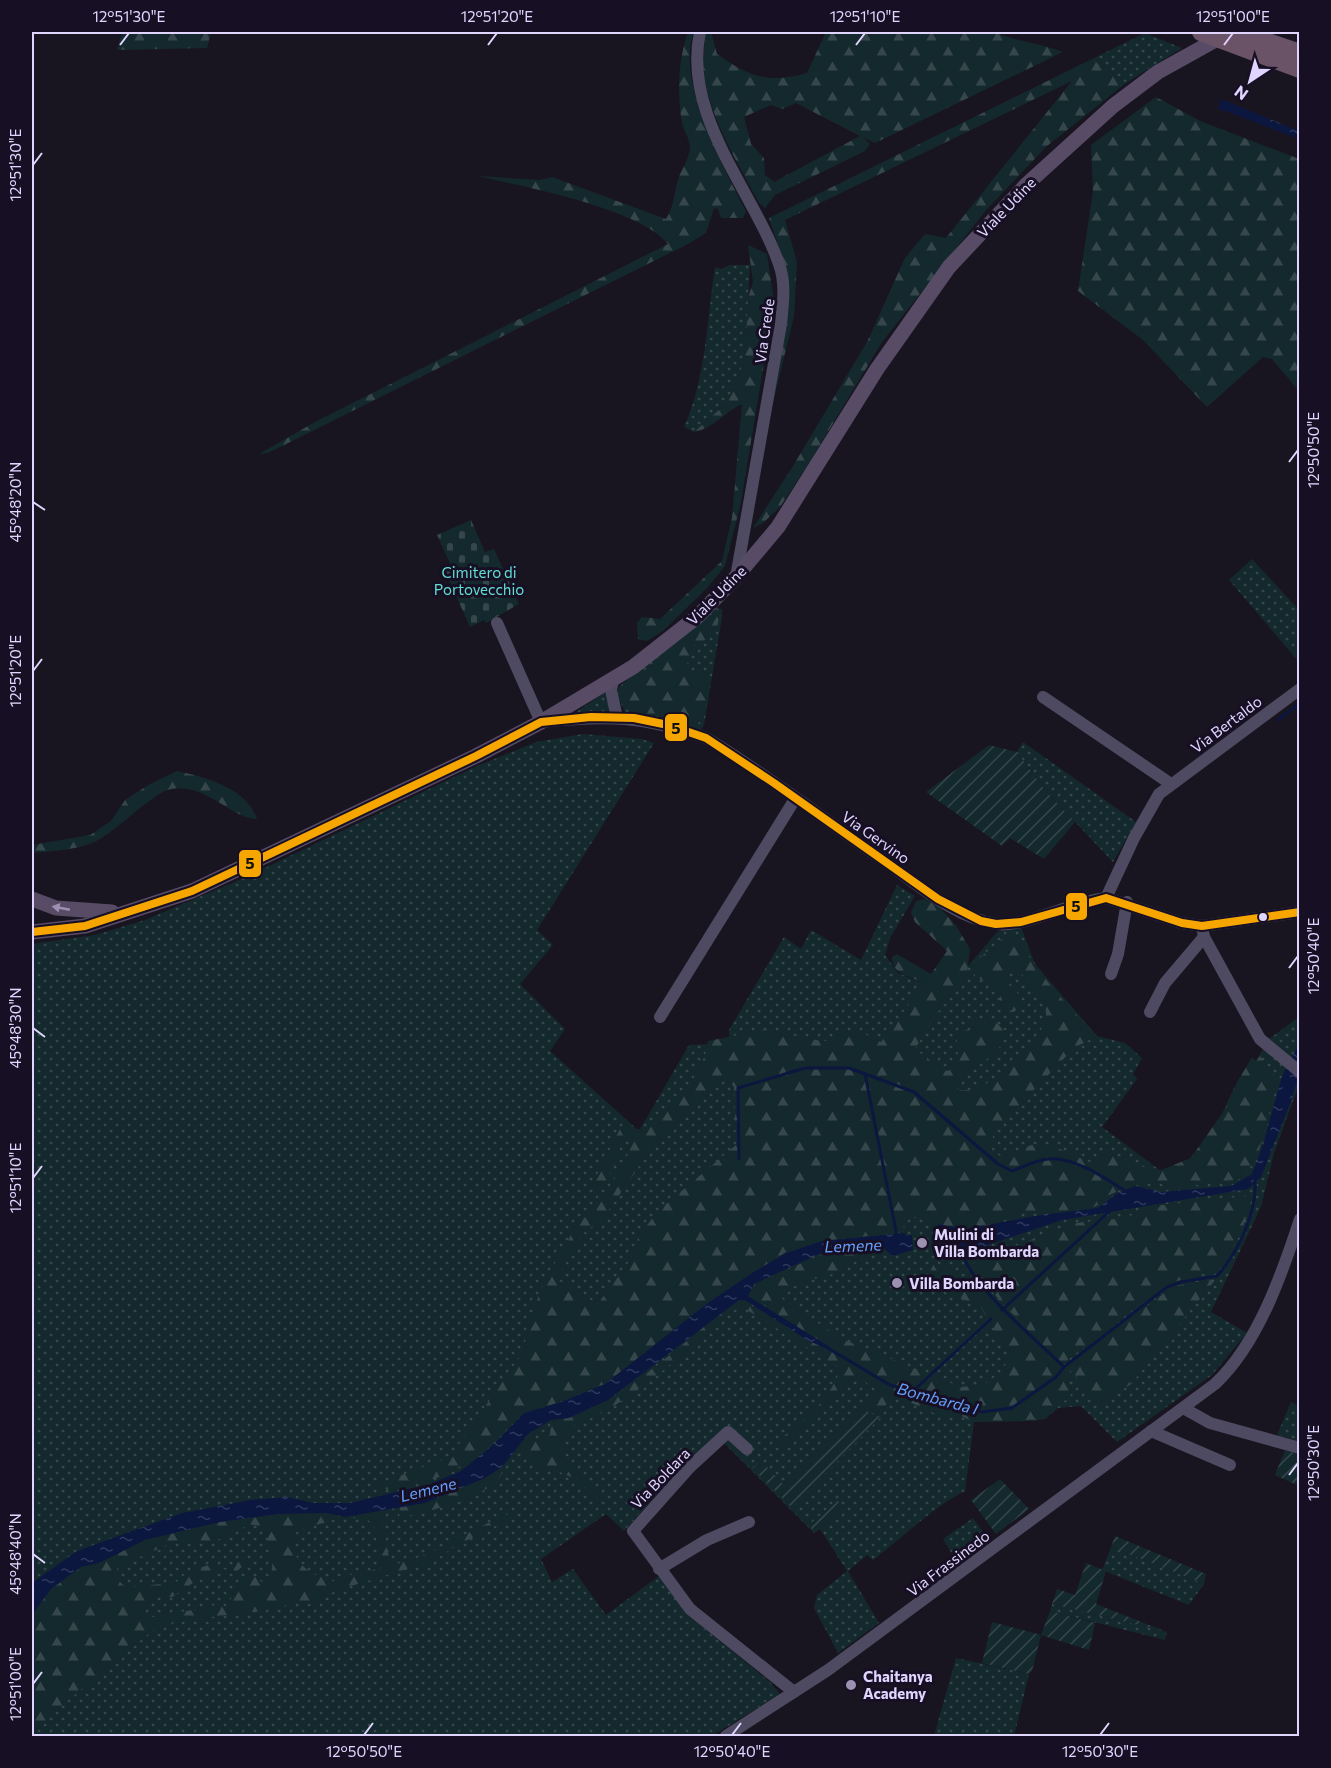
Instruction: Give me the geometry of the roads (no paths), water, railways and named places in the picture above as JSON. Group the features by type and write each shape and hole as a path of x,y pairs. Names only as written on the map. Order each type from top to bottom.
{"highway":[{"path":"1203,32 1237,35 1299,53"},
{"path":"1237,35 1299,69"}],"main road":[{"name":"Viale Udine","path":"32,932 85,926 192,891 476,756 613,680 698,616 736,577 778,526 878,369 949,267 1027,184 1113,106 1158,72 1237,35"},
{"path":"32,899 56,908 88,913 133,912"}],"street":[{"name":"Via Crede","path":"700,32 697,63 701,89 715,132 780,265 784,291 781,324 736,577"},
{"path":"497,623 541,722"},
{"path":"613,680 611,690 617,718"},
{"name":"Via Bertaldo","path":"1107,894 1159,794 1299,689"},
{"path":"1043,697 1171,784"},
{"name":"Via Gervino","path":"541,722 634,718 668,725 706,738 908,878 974,919 998,924 1021,921 1107,894 1203,932"},
{"path":"660,1017 795,799"},
{"path":"1111,974 1118,954 1127,902"},
{"path":"1150,1012 1165,983 1203,932 1299,912"},
{"path":"1203,932 1260,1039 1299,1072"},
{"name":"Via Frassinedo","path":"726,1737 828,1670 1151,1431 1185,1409 1231,1369 1245,1350 1290,1249 1299,1219"},
{"path":"1185,1409 1210,1423 1299,1448"},
{"path":"1151,1431 1230,1465"},
{"name":"Via Boldara","path":"747,1449 728,1432 690,1467 633,1528 634,1534 683,1601 698,1616 794,1692"},
{"path":"659,1569 707,1540 749,1522"}],"water":[{"path":"1221,99 1299,131 1299,139 1218,110"},
{"path":"1299,1044 1299,1074 1292,1099 1261,1177 1248,1189 1062,1220 970,1251 964,1259 954,1251 940,1253 938,1224 964,1229 1041,1215 1098,1208 1116,1194 1135,1186 1161,1192 1231,1186 1252,1174 1263,1145 1282,1076"},
{"name":"Lemene","path":"905,1233 906,1236 912,1235 913,1250 892,1256 885,1249 832,1248 754,1284 748,1296 830,1347 829,1350 807,1340 745,1300 739,1300 608,1400 569,1418 551,1420 528,1434 502,1467 485,1478 425,1503 345,1517 326,1513 279,1514 220,1522 145,1540 99,1563 81,1567 51,1589 32,1615 32,1583 77,1551 182,1513 251,1500 287,1497 313,1503 350,1503 430,1484 461,1471 493,1445 524,1413 561,1402 605,1384 705,1305 786,1253 822,1241"}],"waterway":[{"path":"1278,720 1300,703"},
{"path":"739,1159 738,1088 805,1068 849,1068 914,1092 998,1164 1012,1171 1048,1159 1069,1161 1127,1192"},
{"path":"865,1074 897,1236"},
{"path":"1064,1367 1167,1287 1181,1282 1217,1276 1232,1256 1245,1232 1253,1206 1255,1181"},
{"path":"1002,1310 1111,1210"},
{"name":"Bombarda I","path":"826,1347 890,1385 981,1412 1012,1408 1056,1377 1064,1367 993,1299 969,1269 963,1255"},
{"path":"912,1392 991,1319"}],"place":[{"name":"Mulini di Villa Bombarda","path":"922,1243"},
{"name":"Villa Bombarda","path":"897,1283"},
{"name":"Chaitanya Academy","path":"851,1685"}],"park label":[{"name":"Cimitero di Portovecchio","path":"479,580"}]}
